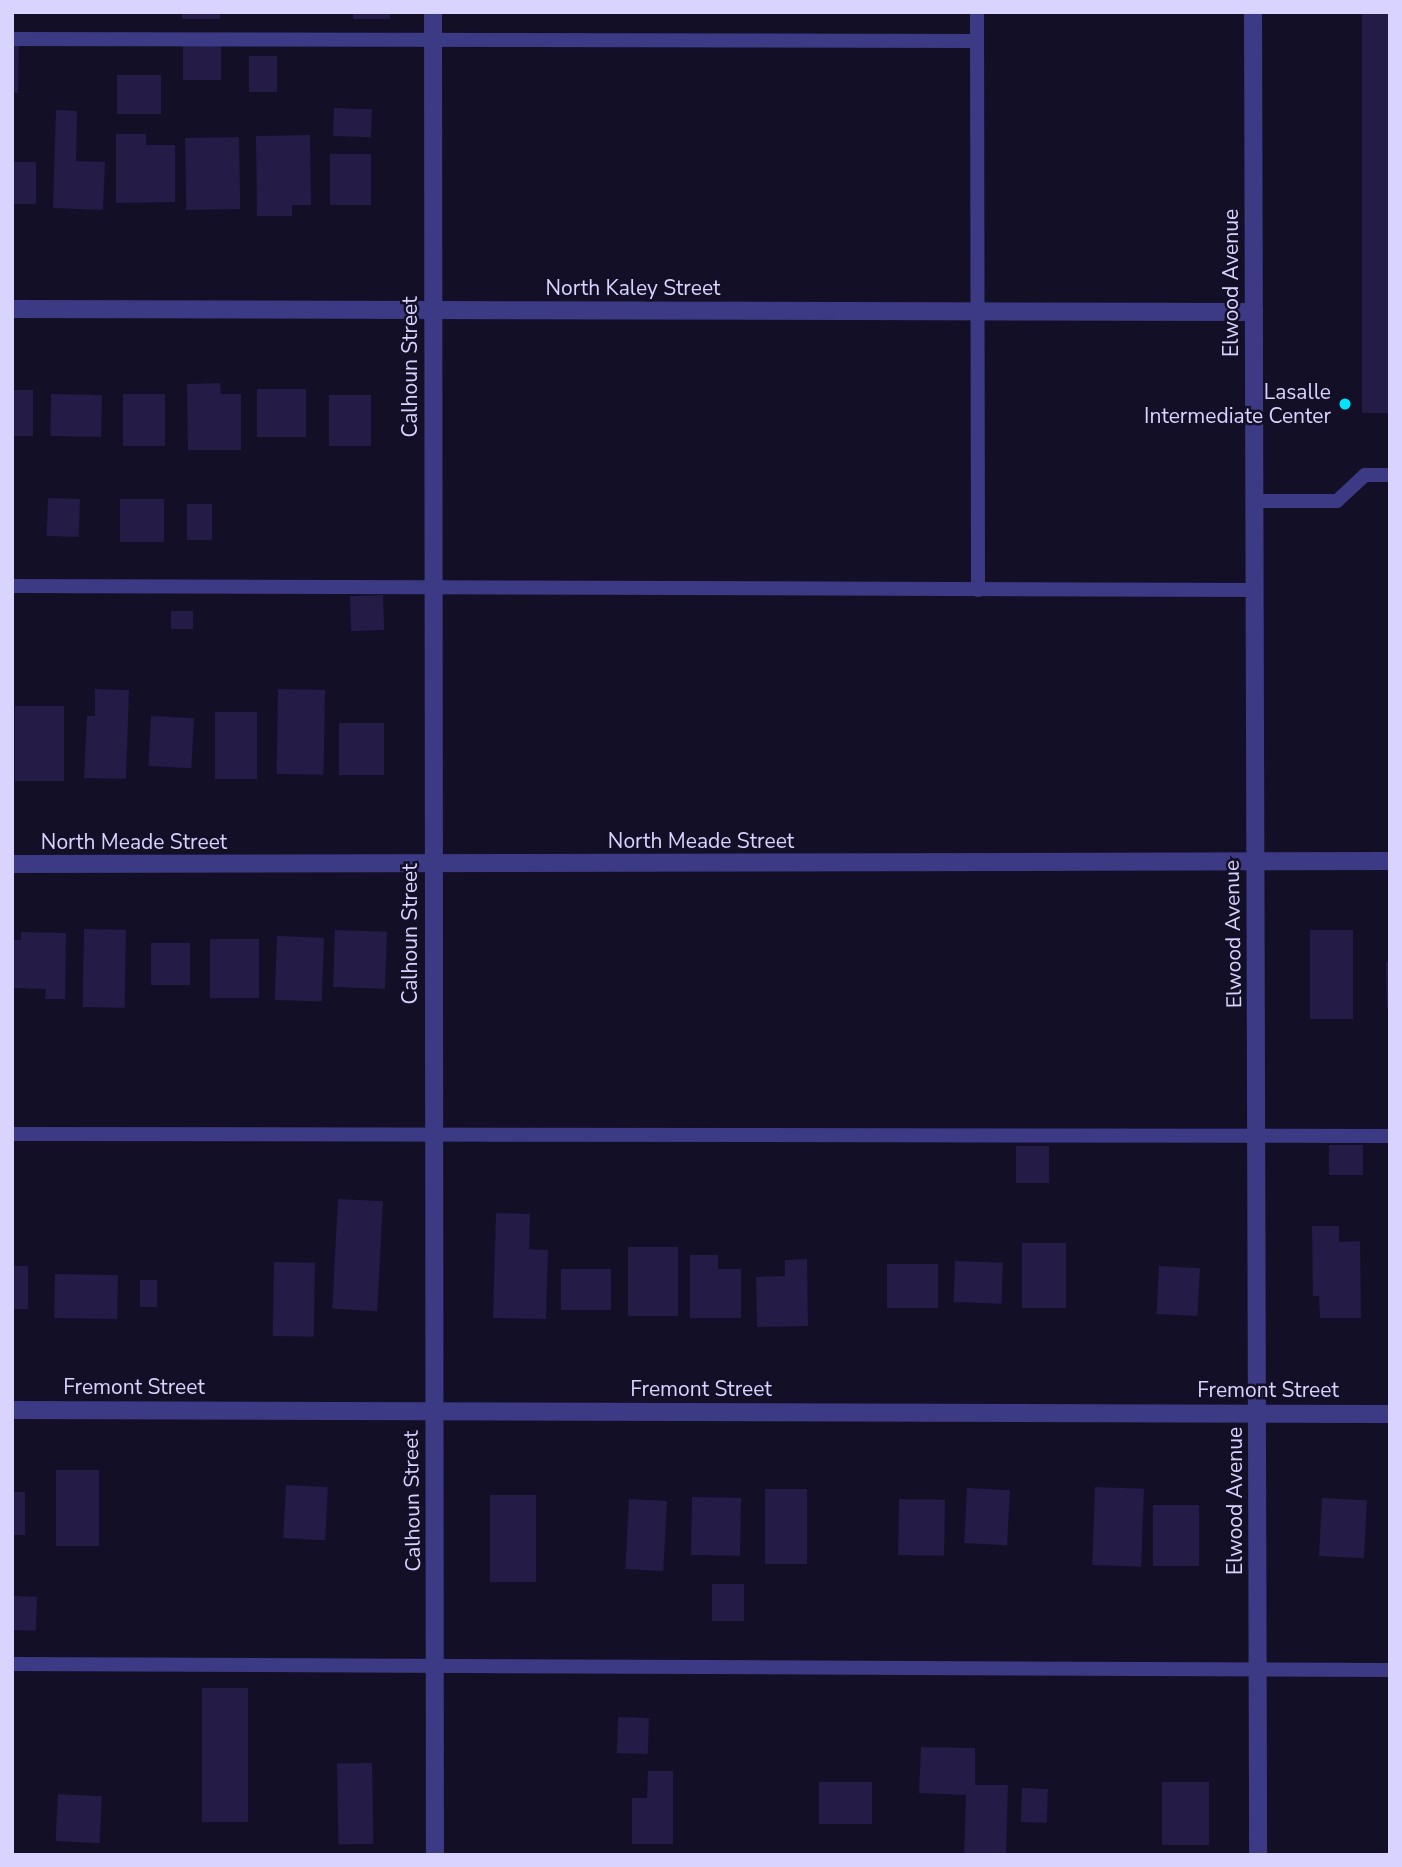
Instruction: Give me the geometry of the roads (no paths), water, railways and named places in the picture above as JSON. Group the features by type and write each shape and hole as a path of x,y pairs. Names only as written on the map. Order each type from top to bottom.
{"street":[{"name":"Calhoun Street","path":"433,12 433,1135 437,1667 435,1855"},
{"name":"Elwood Avenue","path":"1253,12 1254,862 1260,1136 1257,1413 1258,1855"},
{"name":"North Kaley Street","path":"12,309 1254,312"},
{"name":"North Meade Street","path":"12,864 1390,861"},
{"name":"Fremont Street","path":"12,1410 434,1409 1390,1414"}],"lane":[{"path":"977,12 978,590"},
{"path":"12,39 977,41"},
{"path":"1254,501 1337,501 1365,475 1390,475"},
{"path":"12,586 1254,590"},
{"path":"12,1134 1390,1136"},
{"path":"12,1664 1390,1670"}],"place":[{"name":"Lasalle Intermediate Center","path":"1345,404"}]}
